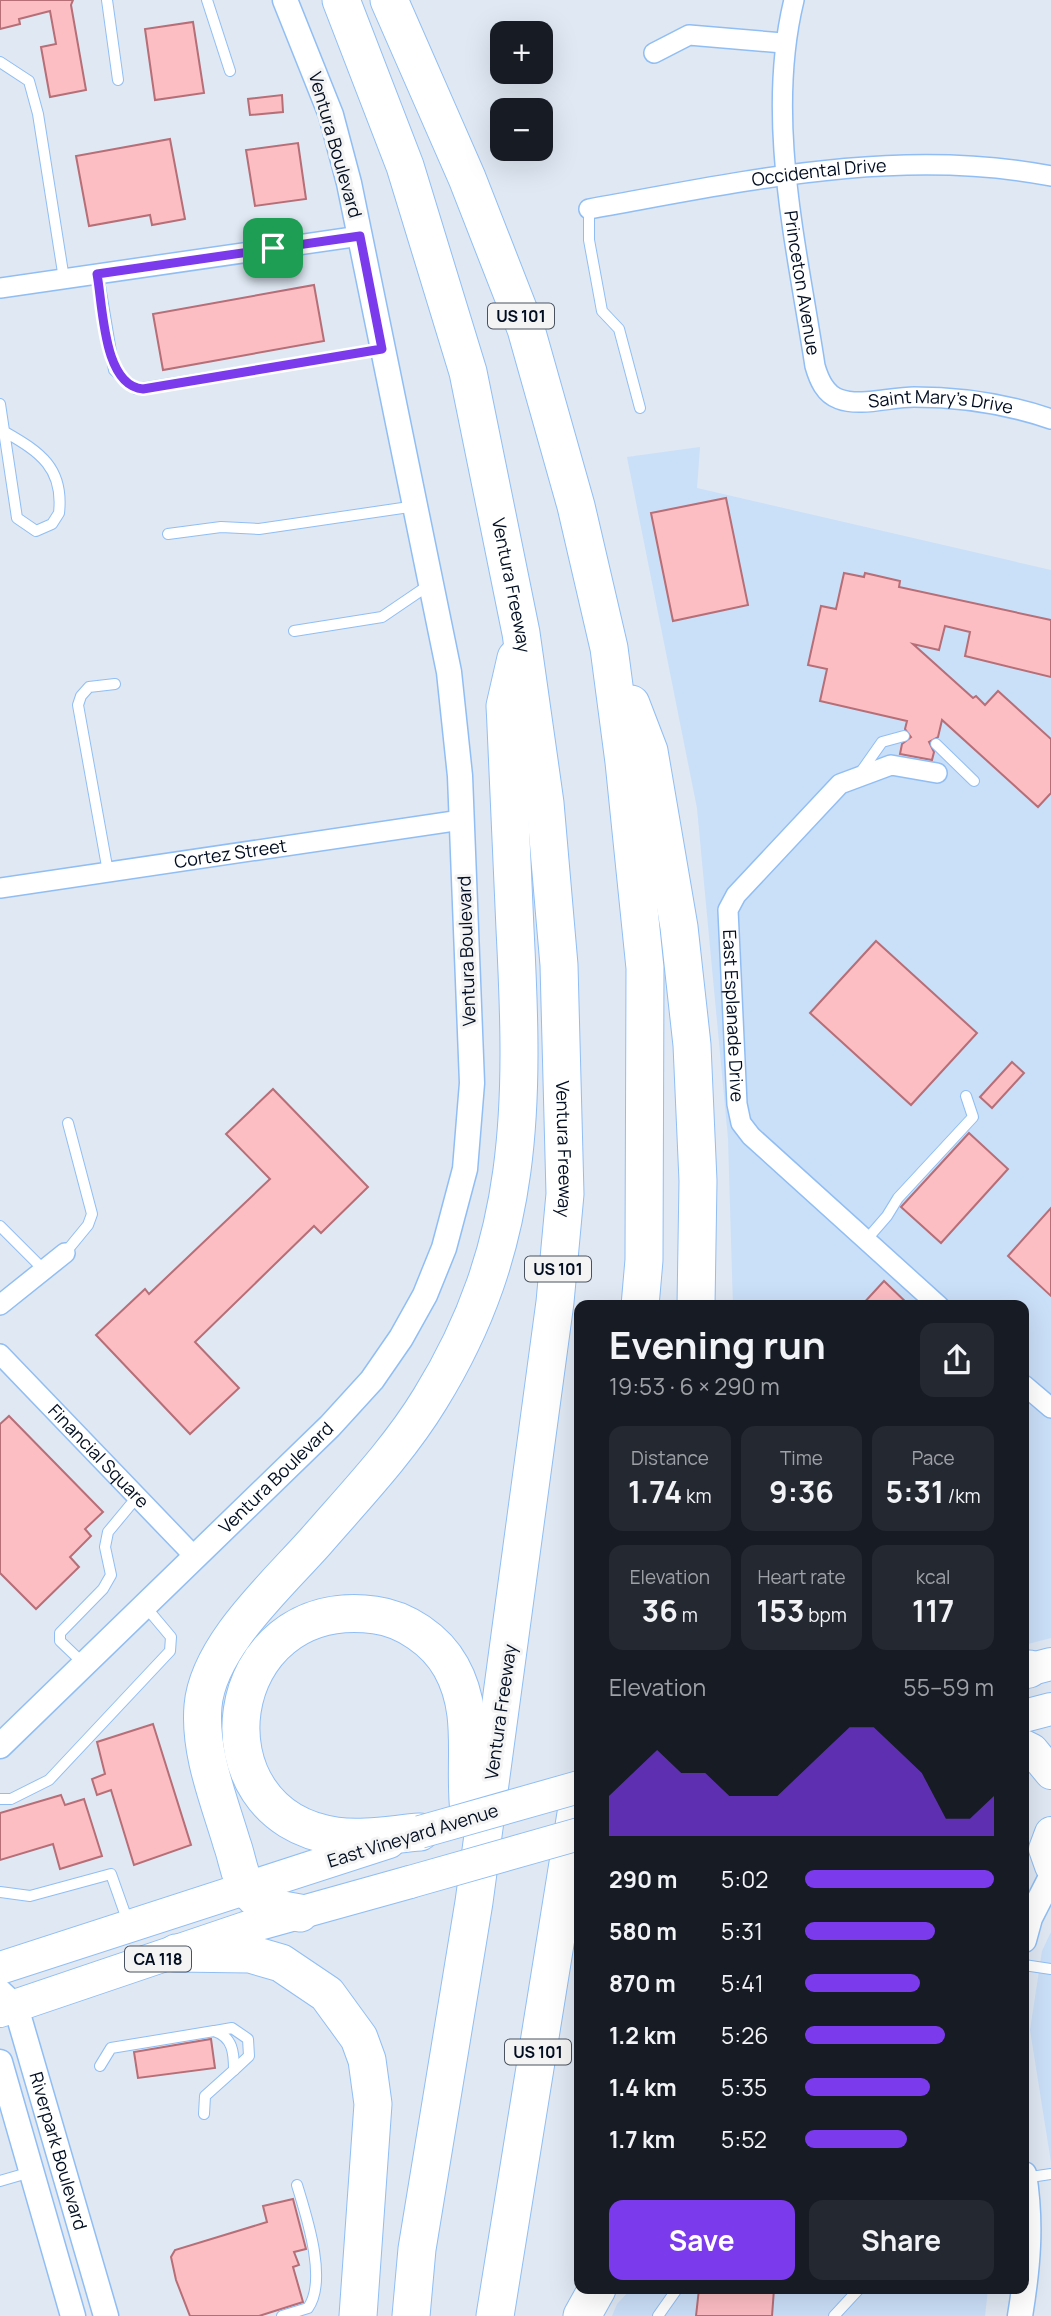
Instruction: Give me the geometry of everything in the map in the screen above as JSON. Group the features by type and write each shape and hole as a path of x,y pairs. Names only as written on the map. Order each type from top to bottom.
{"highway":[{"name":"Ventura Freeway","path":"341,0 405,166 468,372 521,633 544,803 559,965 565,1194 530,1504 477,1880 417,2249 411,2316"},
{"name":"US 101","path":"390,0 467,178 526,329 576,506 609,648 624,762 645,968 640,1300"},
{"path":"300,1913 272,1908 246,1887 206,1754 203,1705 211,1676 225,1650 251,1614 400,1444 431,1397 464,1336 489,1276 506,1212 516,1151 521,1056 505,706 521,633"},
{"path":"609,648 649,751 679,927 692,1045 698,1181 696,1300"},
{"path":"420,1832 335,1836 299,1825 272,1805 254,1783 243,1754 243,1697 254,1671 270,1649 293,1630 321,1616 350,1612 387,1616 419,1631 450,1666 466,1704 467,1796 477,1880"},
{"name":"US 101","path":"495,2316 574,1826"},
{"path":"176,1953 250,1954 281,1963 327,1994 359,2038 367,2060 373,2104 358,2316"},
{"path":"582,2316 594,2294"}],"main road":[{"path":"1029,1715 1051,1709"},
{"path":"1029,1748 1051,1773"},
{"name":"East Vineyard Avenue","path":"246,1887 420,1832 574,1788"},
{"path":"1051,1833 1045,1849 1051,1866"},
{"name":"CA 118","path":"5,2004 176,1953 245,1928 574,1835"},
{"name":"CA 118","path":"11,1964 246,1887"}],"street":[{"name":"Ventura Boulevard","path":"0,1746 330,1426 372,1380 419,1306 444,1248 465,1169 471,1114 455,715 432,583 360,236 331,115 285,0"},
{"name":"Princeton Avenue","path":"794,0 783,43 782,116 815,366 819,378 830,394"},
{"path":"654,53 689,35 783,43"},
{"name":"Occidental Drive","path":"589,209 788,175 914,164 971,166 1051,176"},
{"path":"0,288 360,236"},
{"name":"Saint Mary's Drive","path":"830,394 847,402 912,397 959,399 1051,419"},
{"name":"East Esplanade Drive","path":"933,1300 751,1136 741,1123 736,1082 728,910 736,895 840,784 891,765 937,773"},
{"name":"Cortez Street","path":"0,888 461,820"},
{"path":"0,1305 65,1253"},
{"name":"Financial Square","path":"0,1354 195,1557"},
{"path":"1029,1389 1051,1408"},
{"path":"1029,1922 1051,1877"},
{"name":"Riverpark Boulevard","path":"5,2004 106,2316"},
{"name":"Riverpark Boulevard","path":"0,2062 73,2316"},
{"path":"1029,2217 1029,2257"},
{"path":"1020,2316 1023,2294"}],"lane":[{"path":"107,0 118,80"},
{"path":"207,0 230,71"},
{"path":"0,62 29,81 38,114 64,279"},
{"path":"589,209 589,240 601,311 619,329 640,408"},
{"path":"97,274 114,370 136,389 382,349"},
{"path":"0,404 17,518 36,531 45,529 59,513 57,482 39,452 5,432"},
{"path":"168,534 221,527 259,530 416,506"},
{"path":"294,631 382,617 432,583"},
{"path":"108,872 78,705 81,696 89,687 115,684"},
{"path":"858,776 882,742 904,736"},
{"path":"936,744 974,781"},
{"path":"867,1238 887,1216 898,1198 973,1117 966,1096"},
{"path":"65,1253 88,1225 92,1213 68,1123"},
{"path":"0,1226 44,1270"},
{"path":"84,1664 60,1641 60,1633 103,1589 111,1575 105,1548 108,1532 137,1497"},
{"path":"0,1799 11,1799 49,1780 170,1651 171,1637 145,1606"},
{"path":"0,1892 30,1896 111,1874 117,1930"},
{"path":"1029,1966 1051,1969"},
{"path":"100,2066 111,2048 232,2028 248,2039 250,2056 205,2096 204,2114"},
{"path":"214,2031 230,2042 234,2070"},
{"path":"0,2181 32,2172"},
{"path":"1029,2176 1051,2174"},
{"path":"282,2316 308,2308 313,2295 315,2249 297,2185"},
{"path":"658,2316 673,2294"},
{"path":"834,2316 854,2294"}],"shaded area":[{"path":"700,447 697,488 1051,570 1051,1638 1029,1644 1029,1300 733,1300 728,1138 697,808 627,457"},
{"path":"1051,1932 1051,2162 1030,2030 1042,1951"},
{"path":"626,2294 987,2294 985,2316 612,2316 617,2304"}],"building":[{"path":"0,0 73,0 71,5 86,90 50,97 41,47 56,44 50,11 19,19 20,24 0,29"},
{"path":"193,22 204,93 155,100 145,29"},
{"path":"282,95 283,112 250,115 248,99"},
{"path":"170,139 185,219 152,225 150,215 89,226 76,156"},
{"path":"298,143 306,199 255,206 246,150"},
{"path":"314,285 324,341 163,370 153,314"},
{"path":"726,498 748,605 673,621 651,513"},
{"path":"844,573 864,577 865,573 900,581 899,587 1051,620 1051,677 965,656 970,632 945,626 939,650 913,644 973,698 976,696 985,705 998,691 1051,739 1051,793 1038,807 942,720 938,737 929,742 934,752 932,760 900,754 902,744 911,737 905,729 907,721 820,701 827,669 808,665 821,606 836,609"},
{"path":"876,941 977,1033 911,1105 810,1013"},
{"path":"1012,1062 1024,1073 992,1108 980,1097"},
{"path":"273,1089 368,1187 321,1233 314,1226 195,1342 239,1388 190,1434 96,1335 145,1289 149,1294 270,1179 226,1134"},
{"path":"969,1133 1008,1169 941,1243 901,1207"},
{"path":"1051,1208 1051,1296 1008,1256"},
{"path":"884,1281 904,1300 867,1300"},
{"path":"9,1416 103,1512 85,1529 91,1536 70,1557 79,1567 36,1609 0,1573 0,1424"},
{"path":"153,1724 191,1845 134,1865 111,1790 97,1795 92,1779 105,1774 97,1742"},
{"path":"61,1795 65,1805 84,1799 102,1856 60,1869 53,1844 0,1860 0,1813"},
{"path":"211,2039 215,2068 138,2078 134,2052"},
{"path":"293,2199 306,2249 294,2252 299,2265 293,2267 303,2302 259,2316 190,2316 176,2280 171,2257 175,2250 267,2222 263,2206"},
{"path":"698,2294 774,2294 772,2316 696,2316"}],"route":[{"path":"360,236 382,349 143,389 136,389 120,378 114,370 97,274 273,248 360,236"}]}
